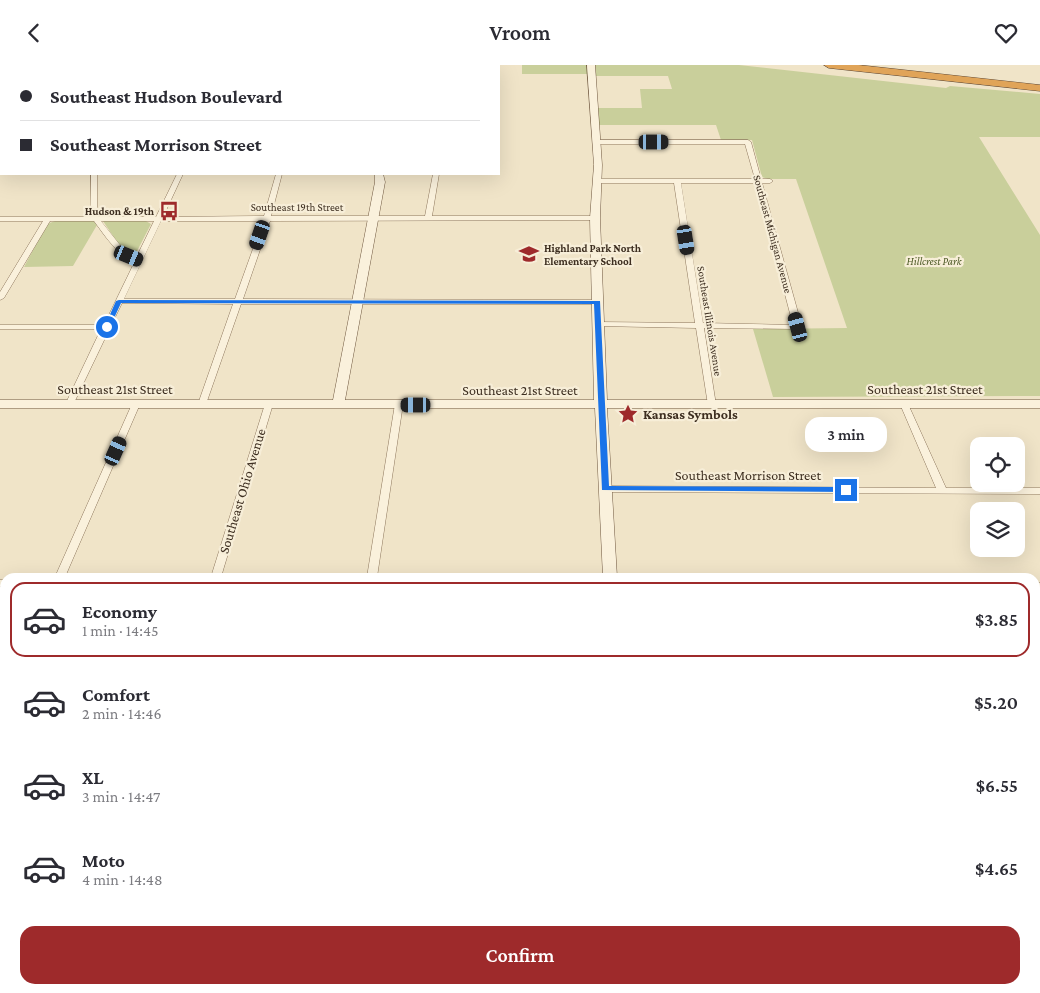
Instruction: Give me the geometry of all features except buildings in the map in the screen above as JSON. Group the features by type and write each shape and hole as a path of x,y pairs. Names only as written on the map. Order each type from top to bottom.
{"highway":[{"path":"829,65 1040,86"},
{"path":"865,65 1040,86"}],"street":[{"path":"428,65 456,65"},
{"path":"591,65 597,142 595,218 597,302 610,573"},
{"name":"Southeast Michigan Avenue","path":"597,142 748,142 798,327 699,325"},
{"path":"94,175 93,215 117,247 129,256 139,260"},
{"path":"69,405 180,175"},
{"path":"202,404 274,197 279,175"},
{"path":"338,404 380,182 379,175"},
{"path":"428,219 436,175"},
{"path":"597,181 770,181"},
{"name":"Southeast Illinois Avenue","path":"677,181 712,405"},
{"path":"0,298 48,218"},
{"name":"Southeast 19th Street","path":"0,219 595,218"},
{"path":"119,301 597,302"},
{"path":"598,324 699,325"},
{"path":"0,327 107,327"},
{"name":"Southeast 21st Street","path":"0,404 712,405 1040,403"},
{"path":"62,573 136,404"},
{"name":"Southeast Ohio Avenue","path":"217,573 268,404"},
{"path":"904,404 942,490"},
{"path":"373,573 399,405"},
{"name":"Southeast Morrison Street","path":"605,489 1040,491"}],"green space":[{"path":"522,65 587,65 589,74 522,74"},
{"name":"Hillcrest Park","path":"594,65 739,65 946,88 950,86 1040,94 1040,137 979,137 1040,235 1040,396 773,397 753,329 847,328 796,179 768,179 762,177 752,140 721,140 716,125 598,125 597,108 642,108 640,89 672,89 668,76 594,76"},
{"path":"55,221 94,221 97,225 73,266 24,267 47,224"},
{"path":"103,221 146,221 151,224 135,255 119,245"}],"place":[{"name":"Hudson & 19th","path":"169,211"},
{"name":"Highland Park North Elementary School","path":"529,254"},
{"name":"Kansas Symbols","path":"628,414"}],"route":[{"path":"107,327 119,301 597,302 605,489 846,490"}]}
